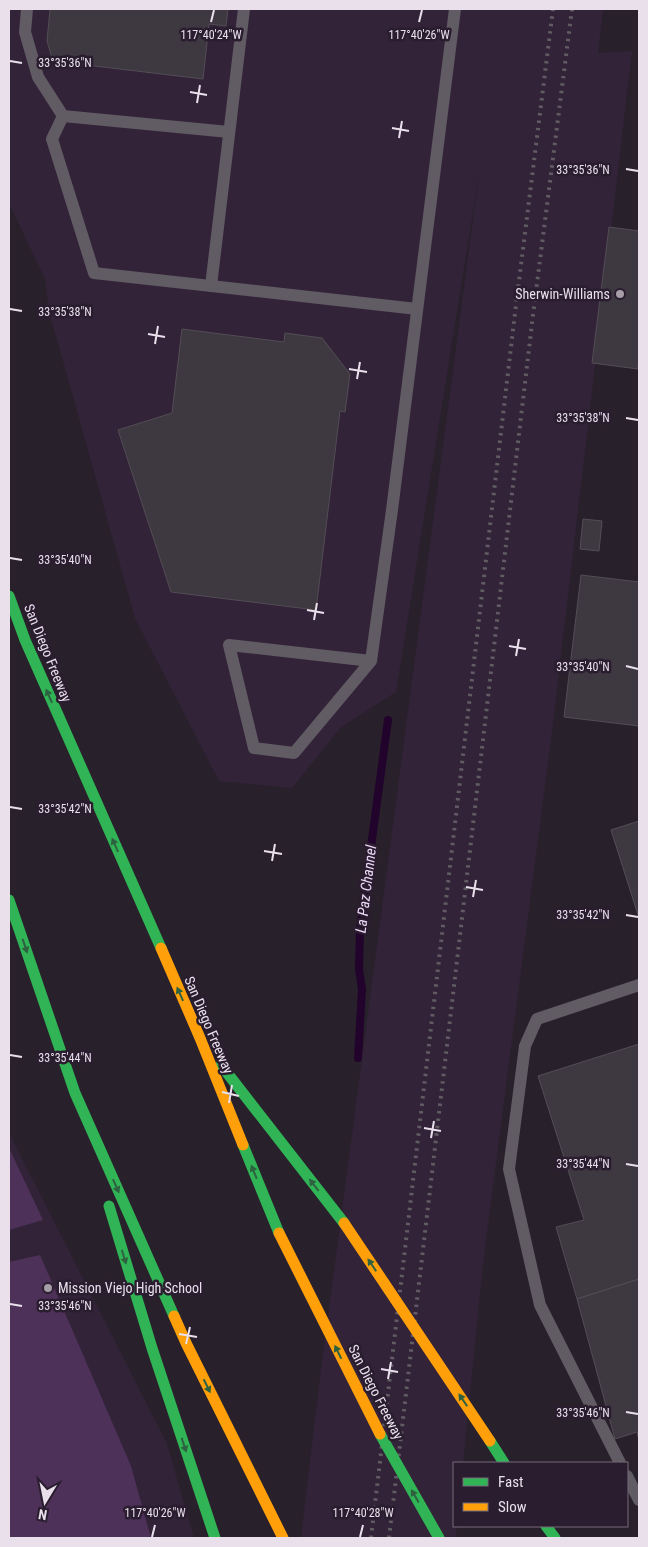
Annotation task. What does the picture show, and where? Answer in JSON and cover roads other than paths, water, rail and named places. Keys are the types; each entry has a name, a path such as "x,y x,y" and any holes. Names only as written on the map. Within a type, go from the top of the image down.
{"highway":[{"name":"San Diego Freeway","path":"9,596 24,640 200,1038 280,1233 372,1421 439,1538"},
{"path":"9,900 75,1093 101,1178"},
{"path":"200,1038 344,1224 503,1462"},
{"path":"75,1093 186,1343 283,1538"},
{"path":"106,1197 152,1348 215,1538"},
{"path":"547,1527 556,1538"}],"lane":[{"path":"27,9 25,32 38,77 63,116"},
{"path":"211,286 244,9"},
{"path":"371,661 229,645 254,748 294,753 371,661 455,9"},
{"path":"63,116 229,132"},
{"path":"63,116 52,138 94,273 417,309"},
{"path":"619,1462 540,1305 509,1169 526,1046 537,1019 639,985"},
{"path":"628,1478 639,1500"}],"waterway":[{"name":"La Paz Channel","path":"358,1058 362,989 359,969 360,929 388,720"}],"railway":[{"path":"371,1538 515,313 553,9"},
{"path":"389,1538 533,315 572,9"}],"place":[{"name":"Sherwin-Williams","path":"620,294"},
{"name":"Mission Viejo High School","path":"48,1288"}]}
